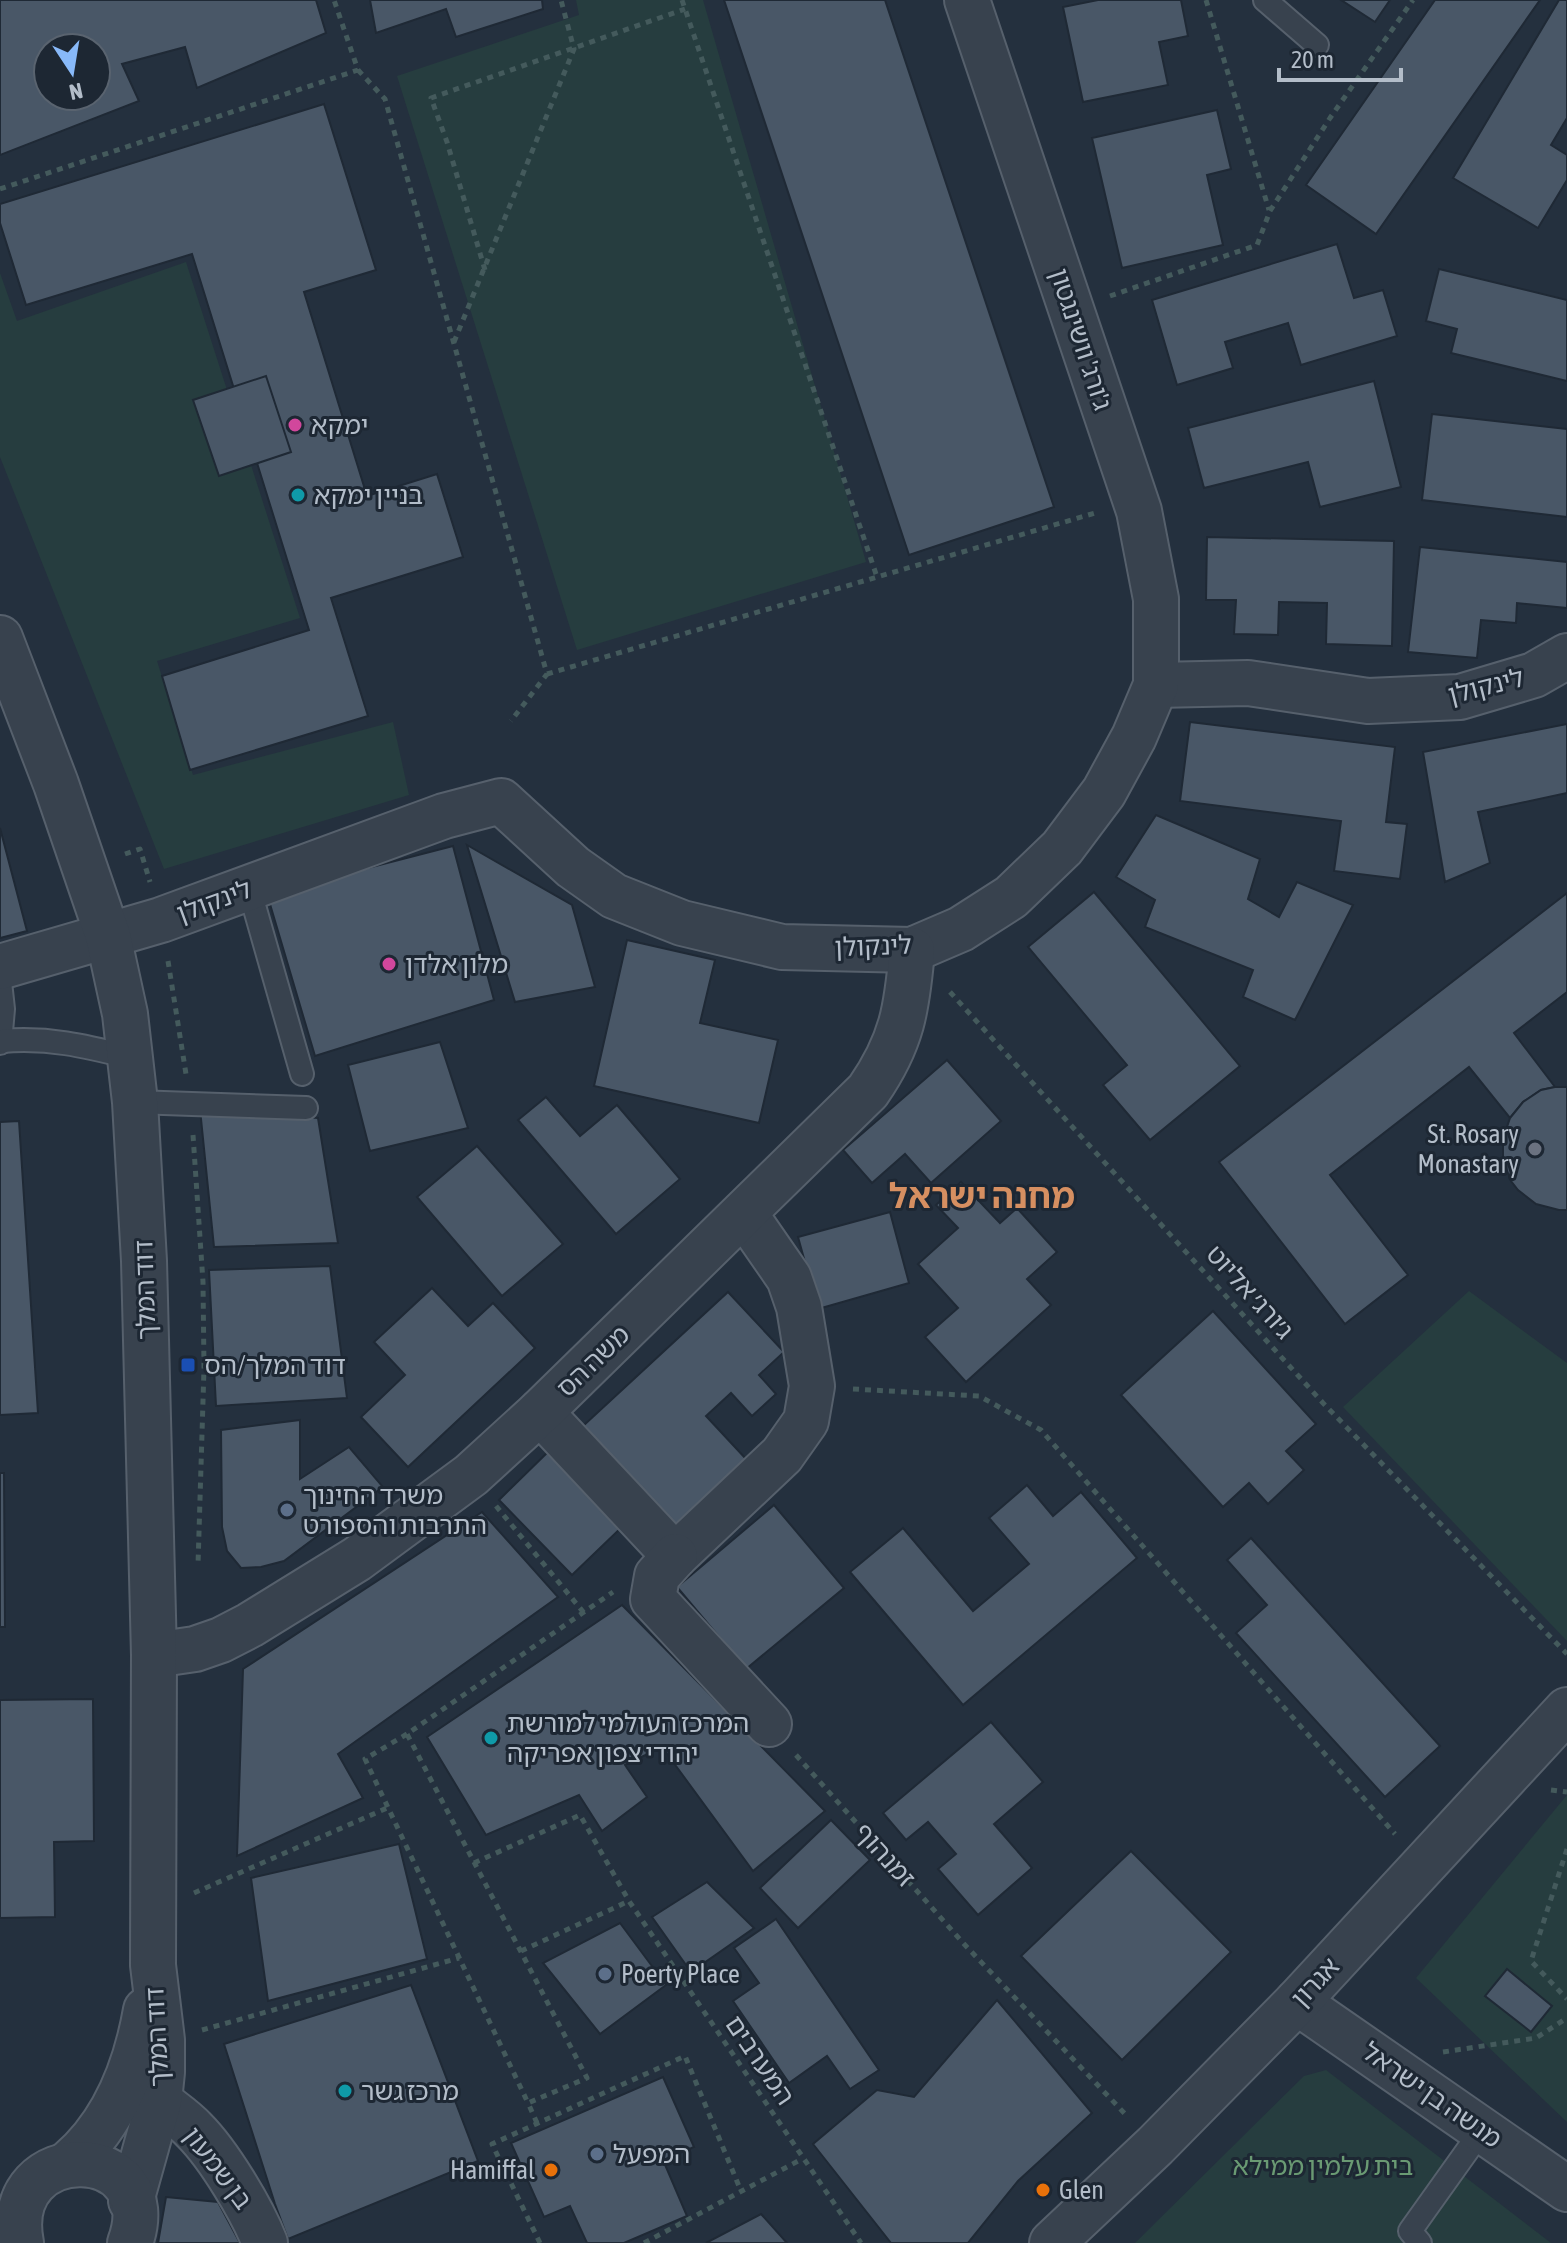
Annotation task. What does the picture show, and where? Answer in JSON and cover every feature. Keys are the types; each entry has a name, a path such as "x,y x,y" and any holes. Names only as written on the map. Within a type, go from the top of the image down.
{"street":[{"name":"ג'ורג' וושינגטון","path":"967,0 1139,511 1156,599 1156,685"},
{"name":"דוד המלך","path":"3,654 56,784 108,936 118,978 135,1102 144,1261 154,1655 153,1965 162,2040 159,2101 130,2222"},
{"name":"לינקולן","path":"0,967 108,936 444,816 501,801 573,867 614,896 682,923 782,947 912,950 961,929 1011,897 1062,848 1104,792 1134,737 1156,685 1248,683 1368,701 1460,697 1534,675 1567,656"},
{"name":"משה הס","path":"154,1655 195,1649 221,1640 357,1559 471,1475 540,1412 868,1091 887,1065 901,1032 912,950"},
{"path":"744,1213 789,1278 799,1307 812,1386 806,1421 782,1455 666,1566 653,1599 769,1724"},
{"path":"540,1412 666,1566"},
{"name":"אגרון","path":"1052,2243 1155,2146 1297,2002 1567,1710"},
{"name":"דוד המלך","path":"70,2162 99,2132 125,2084 144,2021 153,1965"},
{"name":"מנשה בן ישראל","path":"1297,2002 1567,2189"},
{"name":"בן שמעון","path":"159,2101 204,2142 255,2216 265,2243"},
{"path":"13,2225 24,2193 35,2178 51,2167 70,2162 106,2170 121,2184 130,2222"}],"lane":[{"path":"1265,0 1317,45"},
{"path":"249,888 302,1074"},
{"path":"0,982 3,1009 1,1042 32,1038 63,1041 130,1057"},
{"path":"135,1102 306,1108"},
{"path":"1420,2243 1410,2231 1482,2130"}],"path":[{"path":"334,0 358,70 385,99 547,674"},
{"path":"454,343 574,49 561,0"},
{"path":"682,0 877,577"},
{"path":"1206,0 1270,211"},
{"path":"1071,310 1257,245 1270,211 1330,118 1413,0"},
{"path":"485,270 431,98 685,9"},
{"path":"0,189 358,70"},
{"path":"511,721 547,674 1134,502"},
{"name":"ג׳ורג׳ אליוט","path":"912,950 1323,1403 1567,1654"},
{"path":"812,1386 979,1396 1041,1430 1423,1866"},
{"path":"471,1475 584,1613"},
{"path":"537,2123 365,1759 407,1734 621,1585 666,1566"},
{"name":"זמנהוף","path":"769,1724 965,1945 1155,2146"},
{"path":"407,1734 587,2078 528,2103"},
{"path":"192,1894 387,1808"},
{"name":"המערבים","path":"474,1863 580,1815 629,1901 861,2243"},
{"path":"1567,1849 1531,1961 1567,1999"},
{"path":"521,1951 629,1901"},
{"path":"194,2033 459,1958"},
{"path":"1382,2061 1536,2038 1567,2018"},
{"path":"540,2243 492,2144 685,2056 741,2191"},
{"path":"644,2243 802,2159"}],"green space":[{"path":"576,0 703,0 866,562 577,650 397,76 579,15"},
{"path":"186,262 300,618 157,661 193,775 393,722 409,795 164,869 0,457 0,273 17,321"},
{"path":"1469,1291 1567,1363 1567,1641 1343,1407"},
{"path":"1567,1795 1567,2122 1416,1978"},
{"name":"בית עלמין ממילא","path":"1326,2070 1551,2243 1135,2243 1304,2076"}],"building":[{"path":"0,0 316,0 326,33 197,88 185,47 122,64 139,101 112,111 112,32 32,32 32,112 111,112 0,155"},
{"path":"370,0 542,0 543,9 456,37 446,9 376,33"},
{"path":"724,0 885,0 1054,507 909,555"},
{"path":"1098,0 1181,0 1188,36 1159,42 1168,85 1083,102 1063,7"},
{"path":"1341,0 1390,0 1375,22"},
{"path":"1435,0 1540,0 1376,234 1306,185"},
{"path":"1559,0 1567,0 1567,118 1551,145 1567,155 1567,180 1538,228 1453,178"},
{"name":"ימקא","path":"324,104 376,270 304,292 367,496 437,474 463,557 331,598 368,716 190,770 162,676 309,630 192,254 26,305 0,223 0,204"},
{"path":"1217,110 1231,169 1207,175 1223,245 1122,268 1092,138"},
{"path":"1337,244 1354,298 1383,290 1397,336 1301,365 1288,323 1225,342 1233,368 1177,385 1152,300"},
{"path":"1439,269 1567,300 1567,381 1451,353 1457,329 1426,321"},
{"path":"266,376 291,452 219,476 193,400"},
{"path":"1374,381 1401,487 1320,507 1308,462 1204,488 1188,428"},
{"path":"1432,414 1567,429 1567,517 1422,500"},
{"path":"1207,537 1394,541 1392,646 1326,644 1327,603 1279,602 1278,635 1234,634 1236,600 1206,600"},
{"path":"1420,547 1567,562 1567,608 1517,603 1516,623 1481,620 1477,658 1408,652"},
{"path":"1190,722 1395,747 1386,822 1407,824 1400,879 1334,871 1341,821 1180,801"},
{"path":"1567,724 1567,793 1478,812 1490,863 1445,882 1423,752"},
{"path":"1156,815 1260,859 1248,899 1279,917 1297,882 1353,905 1295,1020 1243,997 1253,970 1145,927 1155,900 1116,877"},
{"path":"0,828 27,931 0,938"},
{"path":"467,845 572,905 595,987 515,1002"},
{"path":"453,846 494,1000 315,1056 267,894"},
{"path":"1094,892 1240,1066 1150,1140 1103,1085 1127,1065 1028,947"},
{"path":"1567,893 1567,992 1514,1033 1555,1087 1541,1090 1523,1102 1510,1118 1469,1067 1330,1175 1408,1275 1345,1324 1219,1162"},
{"path":"627,940 715,960 700,1023 778,1040 759,1123 594,1086"},
{"path":"440,1042 468,1128 370,1151 348,1065"},
{"path":"947,1060 1001,1121 931,1183 905,1154 872,1183 843,1150"},
{"name":"St. Rosary Monastary","path":"1567,1087 1567,1210 1536,1204 1518,1190 1503,1160 1503,1139 1510,1118 1523,1102 1541,1090"},
{"path":"546,1097 580,1136 617,1105 680,1179 616,1234 518,1120"},
{"path":"200,1109 318,1118 338,1243 214,1247"},
{"path":"19,1121 38,1413 0,1415 0,1122"},
{"path":"477,1146 563,1244 502,1296 417,1197"},
{"path":"961,1182 1000,1223 1017,1208 1057,1252 1027,1279 1051,1305 966,1382 925,1337 958,1308 918,1264 958,1228 936,1205"},
{"path":"890,1212 909,1283 818,1309 798,1237"},
{"path":"330,1266 347,1398 216,1406 209,1270"},
{"path":"432,1288 468,1326 493,1303 535,1348 408,1467 361,1417 405,1375 374,1342"},
{"path":"728,1292 784,1352 759,1375 776,1394 752,1416 731,1393 706,1416 747,1460 675,1525 583,1426"},
{"path":"1213,1311 1316,1424 1286,1451 1304,1470 1268,1504 1249,1483 1223,1507 1121,1395"},
{"name":"משרד החינוך התרבות והספורט","path":"300,1420 300,1479 349,1447 383,1487 284,1561 241,1568 227,1551 222,1527 221,1430"},
{"path":"552,1448 625,1524 572,1575 499,1500"},
{"path":"0,1473 4,1473 5,1627 0,1627"},
{"path":"1027,1485 1053,1516 1081,1492 1137,1558 963,1705 850,1572 903,1528 973,1611 1029,1564 989,1518"},
{"path":"774,1505 844,1588 746,1669 677,1587"},
{"path":"482,1512 558,1597 338,1754 363,1798 237,1856 243,1669"},
{"path":"1251,1538 1440,1746 1385,1797 1236,1633 1267,1605 1227,1560"},
{"path":"622,1605 825,1811 753,1871 662,1747 625,1765 647,1797 602,1831 579,1795 486,1835 427,1737"},
{"path":"93,1699 94,1841 54,1842 55,1917 0,1918 0,1700"},
{"path":"991,1722 1043,1782 994,1824 1032,1868 978,1915 938,1869 956,1854 928,1822 906,1840 883,1813"},
{"path":"831,1820 870,1860 798,1928 760,1888"},
{"path":"399,1844 427,1959 268,2001 251,1878"},
{"path":"1131,1851 1231,1952 1122,2060 1021,1956"},
{"path":"707,1882 754,1928 691,1972 652,1917"},
{"path":"776,1919 879,2070 850,2089 827,2056 789,2083 733,2001 759,1983 734,1948"},
{"name":"Poerty Place","path":"620,1923 666,1985 600,2034 543,1963"},
{"path":"1507,1969 1552,2006 1531,2032 1485,1996"},
{"name":"מרכז גשר","path":"411,1985 478,2161 288,2239 224,2044"},
{"path":"997,2000 1092,2113 1018,2181 968,2243 891,2243 813,2144 877,2090 914,2097"},
{"name":"המפעל","path":"663,2077 694,2147 663,2160 687,2216 624,2243 587,2243 570,2206 544,2217 511,2143"},
{"path":"166,2197 218,2202 240,2243 158,2243"},
{"path":"761,2214 787,2243 706,2243"}],"place":[{"name":"ימקא","path":"295,425"},
{"name":"בניין ימקא","path":"298,495"},
{"name":"מלון אלדן","path":"389,964"},
{"name":"St. Rosary Monastary","path":"1535,1149"},
{"name":"דוד המלך/הס","path":"188,1365"},
{"name":"משרד החינוך התרבות והספורט","path":"287,1510"},
{"name":"המרכז העולמי למורשת יהודי צפון אפריקה","path":"491,1738"},
{"name":"Poerty Place","path":"605,1974"},
{"name":"מרכז גשר","path":"345,2091"},
{"name":"המפעל","path":"597,2154"},
{"name":"Hamiffal","path":"551,2170"},
{"name":"Glen","path":"1043,2190"}],"district":[{"name":"מחנה ישראל","path":"982,1196"}]}
